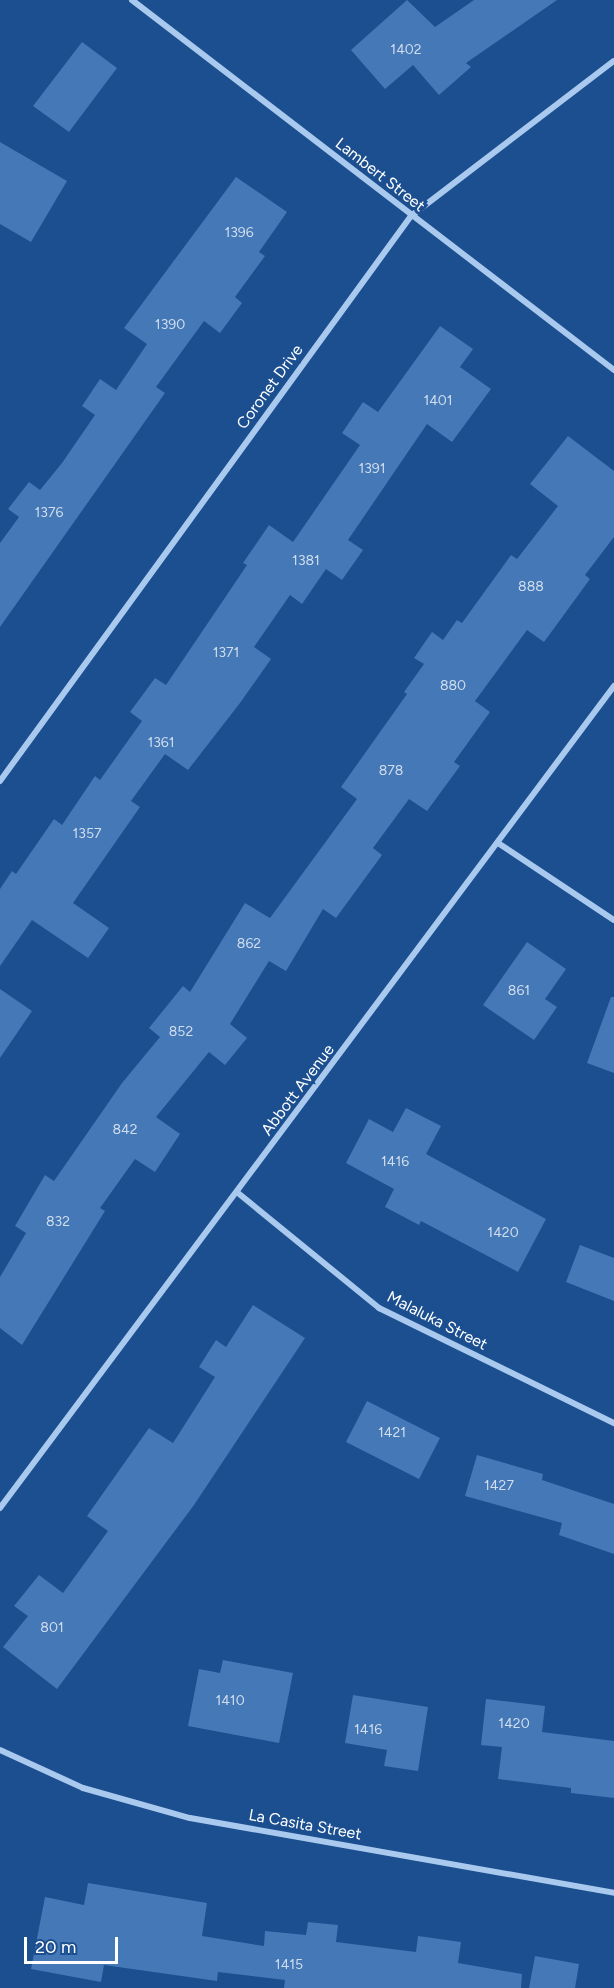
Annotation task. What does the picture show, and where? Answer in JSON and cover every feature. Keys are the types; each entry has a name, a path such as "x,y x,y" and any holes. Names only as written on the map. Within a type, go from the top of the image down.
{"street":[{"name":"Lambert Street","path":"132,0 614,370"},
{"name":"Coronet Drive","path":"0,781 411,216 614,61"},
{"name":"Abbott Avenue","path":"0,1508 238,1193 614,686"},
{"path":"498,843 614,920"},
{"name":"Malaluka Street","path":"238,1193 379,1308 614,1423"},
{"name":"La Casita Street","path":"0,1750 83,1788 190,1818 614,1893"}],"building":[{"path":"407,0 435,27 474,0 557,0 466,63 471,67 439,95 413,65 385,89 351,50"},
{"path":"82,42 117,68 69,132 33,106"},
{"path":"0,142 67,181 31,242 0,224"},
{"path":"236,177 287,212 259,252 265,256 235,297 242,303 220,333 204,321 156,387 165,393 0,627 0,543 19,517 8,509 29,482 40,490 62,463 95,415 82,406 100,379 116,390 147,344 124,328"},
{"path":"440,326 473,349 460,367 491,389 452,442 427,424 348,540 363,550 342,580 326,569 302,604 290,595 254,647 271,659 240,703 188,770 165,754 131,801 140,807 73,903 109,928 88,958 32,920 0,966 0,889 12,871 16,874 54,819 62,825 95,776 100,780 142,721 130,712 155,678 166,685 247,565 243,563 269,525 293,542 360,445 342,433 363,402 378,412"},
{"path":"568,436 614,471 614,537 585,575 590,579 544,642 527,630 475,701 490,712 454,762 460,766 427,811 409,799 373,848 382,855 336,918 323,909 286,971 269,961 230,1024 247,1038 225,1065 209,1052 156,1117 180,1134 155,1172 135,1159 100,1208 105,1211 22,1345 0,1328 0,1277 26,1233 15,1226 45,1175 54,1181 122,1083 160,1037 149,1028 183,986 190,992 245,903 270,918 357,799 341,787 407,694 404,692 424,664 414,658 432,632 443,640 457,620 462,623 511,555 517,559 558,506 530,484"},
{"path":"527,942 566,969 545,999 557,1007 534,1040 483,1005"},
{"path":"0,989 32,1011 0,1058"},
{"path":"611,997 614,997 614,1073 587,1063"},
{"path":"406,1108 441,1126 426,1154 546,1219 518,1272 421,1221 419,1225 385,1207 394,1189 346,1163 369,1119 393,1132"},
{"path":"580,1245 614,1258 614,1301 566,1282"},
{"path":"253,1305 305,1338 194,1505 57,1689 3,1647 28,1616 14,1606 39,1575 63,1593 108,1531 87,1516 149,1428 173,1443 215,1377 199,1367 216,1340 226,1347"},
{"path":"367,1401 440,1438 419,1479 346,1442"},
{"path":"477,1455 543,1474 542,1480 614,1504 614,1554 559,1535 562,1523 465,1496"},
{"path":"223,1660 293,1673 279,1743 188,1726 199,1669 220,1673"},
{"path":"353,1695 428,1707 418,1771 384,1766 387,1750 345,1743"},
{"path":"486,1699 545,1706 542,1732 614,1741 614,1798 571,1793 571,1788 498,1779 502,1747 481,1745"},
{"path":"88,1883 207,1903 202,1936 264,1946 265,1931 306,1935 308,1922 338,1925 336,1942 416,1952 418,1936 461,1942 458,1963 522,1974 521,1988 284,1988 285,1980 218,1972 217,1981 104,1965 101,1982 31,1969 45,1897 84,1905"},
{"path":"535,1956 579,1964 575,1988 529,1988"}]}
